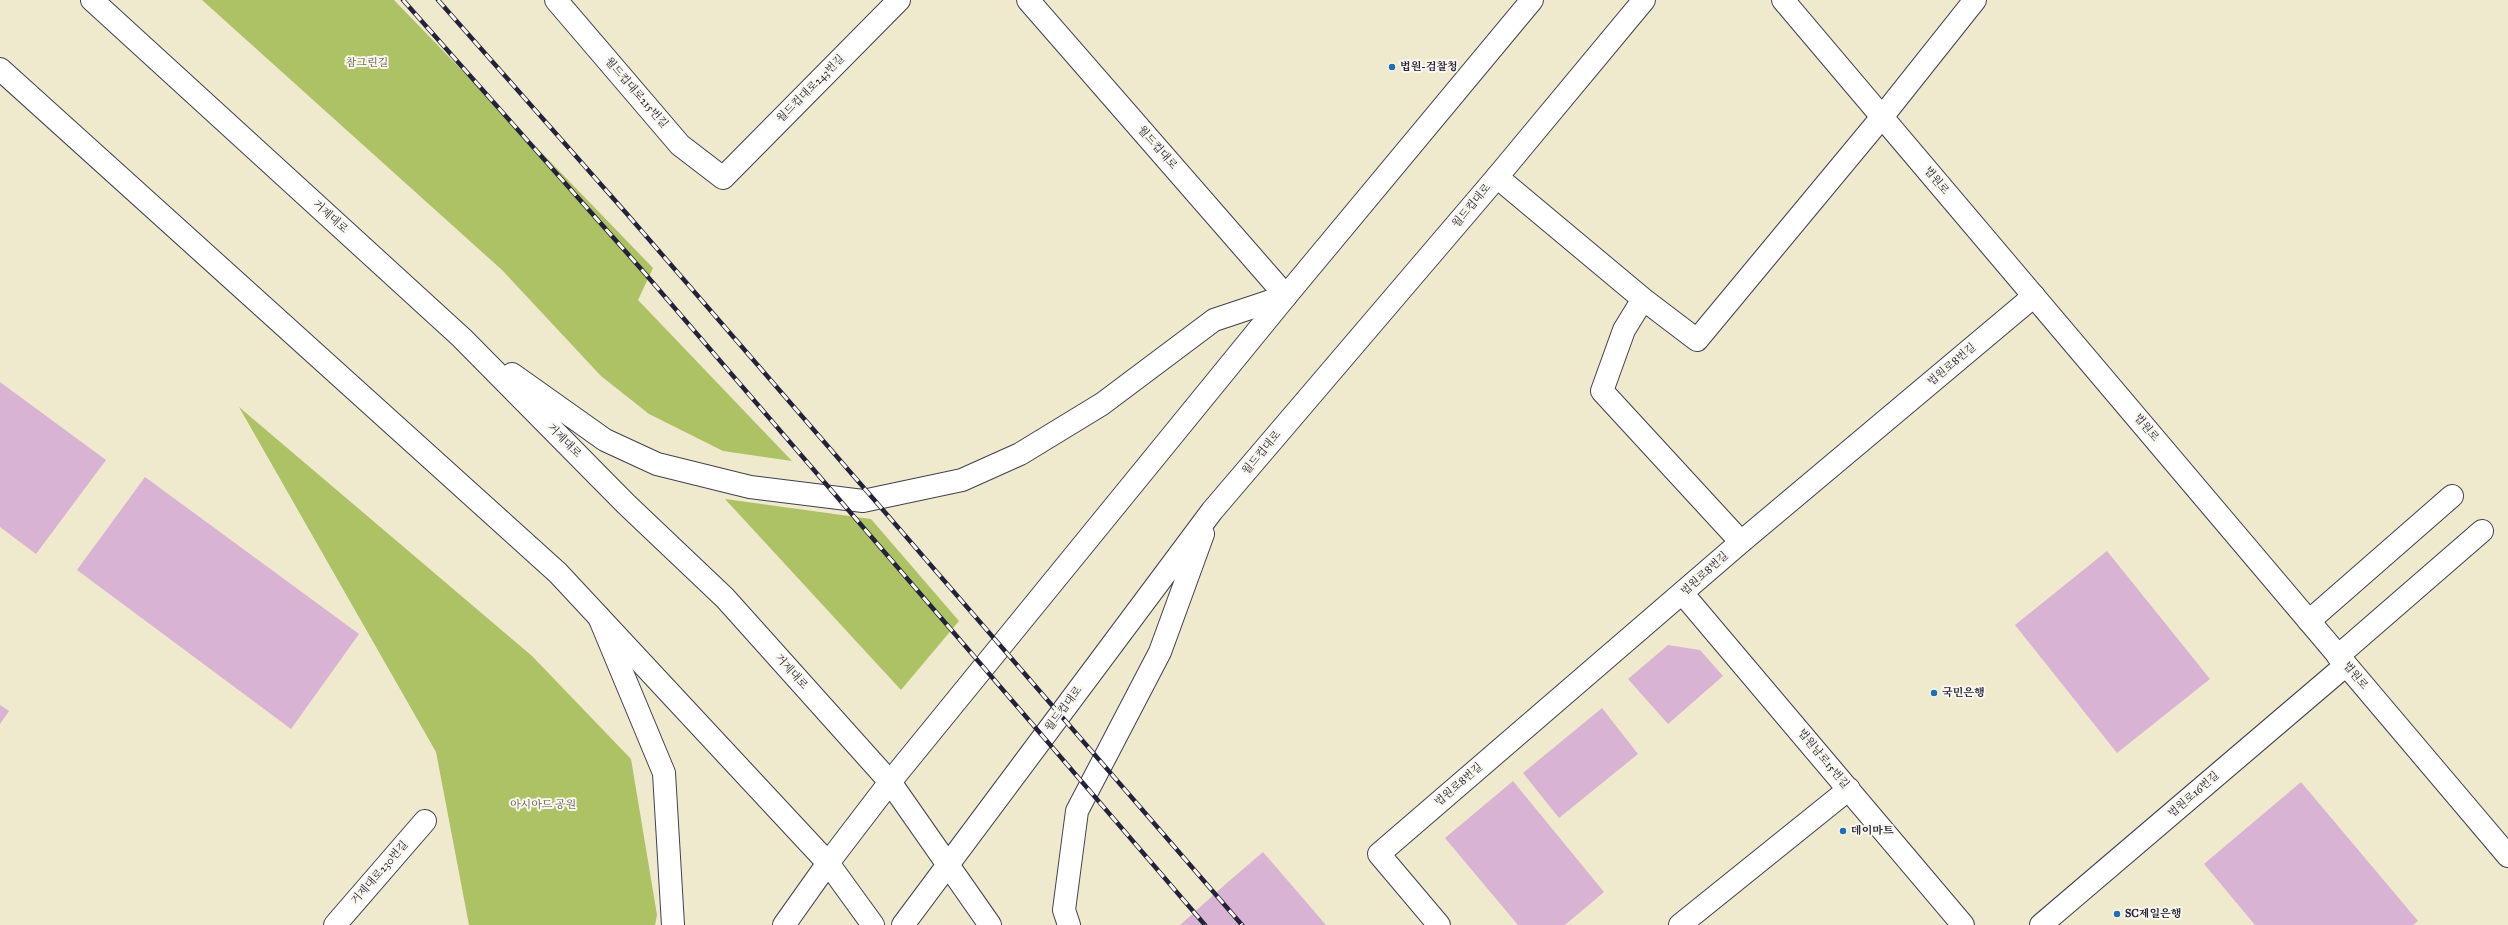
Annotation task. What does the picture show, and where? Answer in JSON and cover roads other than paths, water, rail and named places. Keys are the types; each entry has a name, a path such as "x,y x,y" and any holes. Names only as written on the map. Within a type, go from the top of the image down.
{"main road":[{"name":"거제대로","path":"92,0 462,338 626,504 725,598 890,782 990,925"},
{"name":"월드컵대로215번길","path":"556,0 680,145 723,178"},
{"name":"월드컵대로243번길","path":"723,178 899,0"},
{"name":"월드컵대로","path":"1028,0 1286,296"},
{"path":"784,925 828,862 890,782 1286,296 1532,0"},
{"name":"월드컵대로","path":"903,925 1212,511 1497,177 1644,0"},
{"name":"법원로","path":"1783,0 2508,856"},
{"path":"1497,177 1643,299 1696,340 1882,117 1974,0"},
{"path":"0,69 558,573 828,862 873,925"},
{"path":"462,338 605,440 657,464 750,487 863,501 962,480 1020,454 1102,404 1214,320 1286,296"},
{"name":"법원로8번길","path":"1439,925 1378,854 1683,594 1740,542 2034,296"},
{"path":"1643,299 1624,330 1602,390 1740,542"},
{"path":"2309,621 2452,496"},
{"path":"1069,925 1064,910 1077,811 1160,652 1212,511"},
{"name":"법원로16번길","path":"2042,925 2342,660 2482,531"},
{"name":"법원남로15번길","path":"1683,594 1963,925"},
{"path":"598,616 664,772 673,925"},
{"path":"1680,925 1849,789"},
{"name":"거제대로230번길","path":"335,925 425,821"}],"railway":[{"path":"403,0 642,270 1205,925"},
{"path":"438,0 627,214 1242,925"}],"place":[{"name":"법원-검찰청","path":"1392,67"},
{"name":"국민은행","path":"1934,693"},
{"name":"데이마트","path":"1843,831"},
{"name":"SC제일은행","path":"2117,914"}],"park label":[{"name":"참그린길","path":"367,63"},
{"name":"아시아드 공원","path":"543,805"}]}
